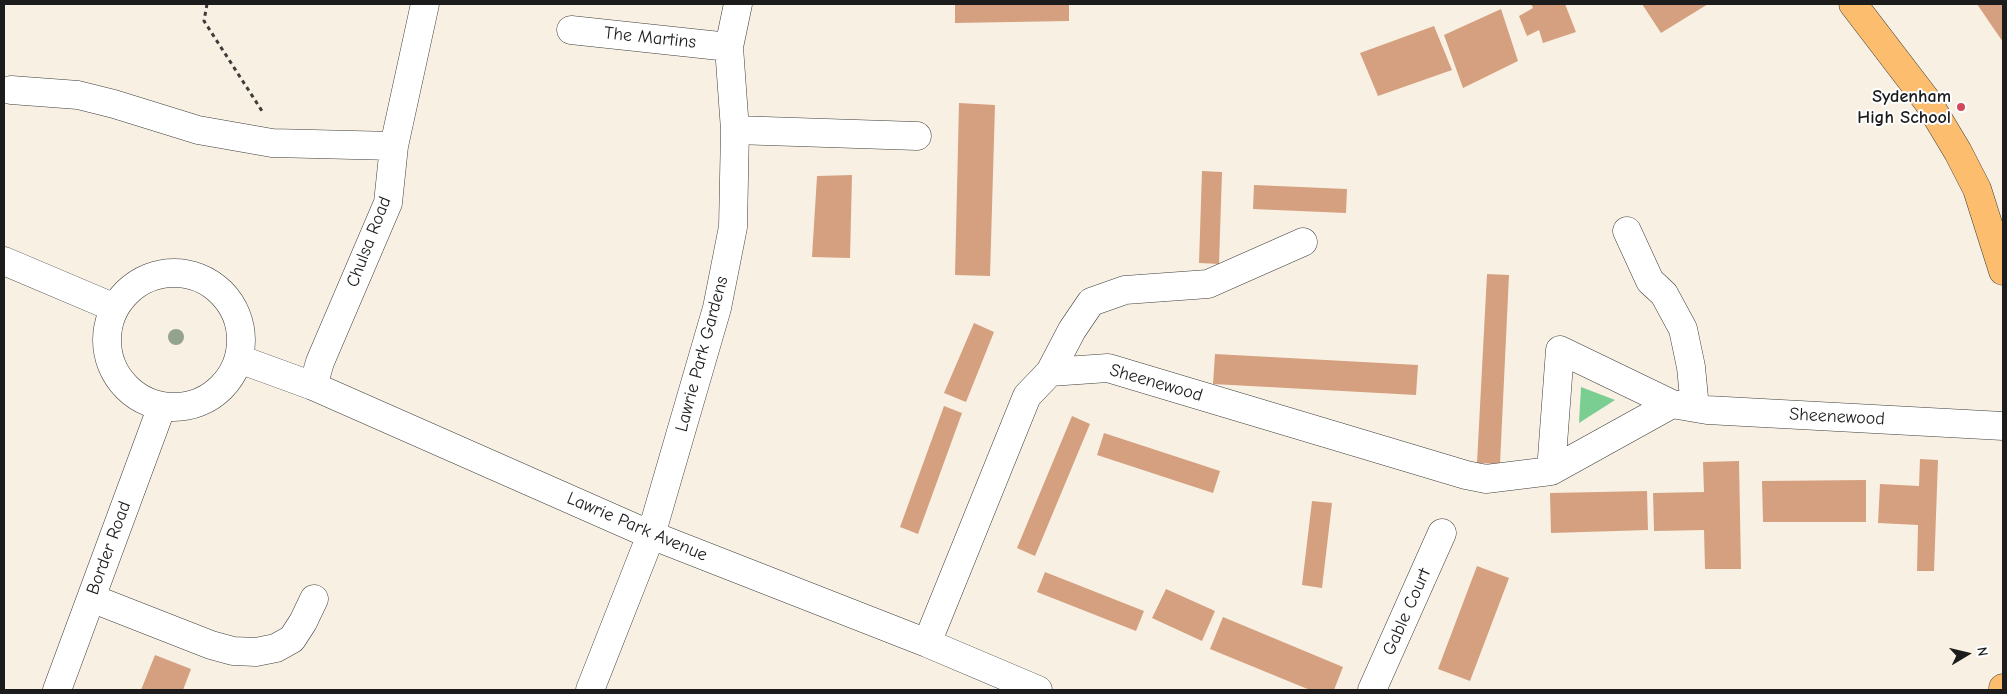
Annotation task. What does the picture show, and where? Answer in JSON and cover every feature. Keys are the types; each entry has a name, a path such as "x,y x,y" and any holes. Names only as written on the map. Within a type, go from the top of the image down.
{"main road":[{"path":"1853,4 1928,102 1958,152 1977,189 2003,271"}],"street":[{"name":"Chulsa Road","path":"313,386 320,362 386,206 394,146 425,4"},
{"name":"Lawrie Park Gardens","path":"590,690 651,535 717,308 733,227 735,130 729,47 738,4"},
{"name":"The Martins","path":"571,30 729,47"},
{"path":"11,90 78,95 198,130 272,144 394,146"},
{"path":"735,130 917,136"},
{"path":"1626,231 1650,280 1664,294 1683,329 1691,367 1683,406"},
{"path":"927,643 1027,396 1050,372 1072,330 1091,302 1125,290 1208,284 1303,242"},
{"path":"4,261 116,308"},
{"path":"174,273 192,275 208,282 222,293 233,307 240,324 242,342 239,359 232,376 220,390 204,400 187,406 162,406 144,400 130,390 118,376 110,360 107,342 109,324 116,308 126,293 133,287 156,275 174,273"},
{"name":"Sheenewood","path":"1551,471 1560,350 1683,406 2003,426"},
{"name":"Lawrie Park Avenue","path":"239,359 313,386 651,535 927,643 1038,690"},
{"name":"Sheenewood","path":"1050,372 1108,368 1466,475 1486,479 1551,471 1683,406"},
{"name":"Border Road","path":"57,690 162,406"},
{"name":"Gable Court","path":"1372,690 1442,533"},
{"path":"91,598 177,634 233,651 256,652 276,648 292,639 304,622 314,598"}],"path":[{"path":"207,4 204,21 274,129 272,144"}],"green space":[{"path":"1581,387 1615,400 1579,423"}],"building":[{"path":"955,4 1069,4 1069,21 955,23"},
{"path":"1531,4 1565,4 1576,32 1543,43 1539,30 1527,36 1519,16 1533,8"},
{"path":"1642,4 1708,4 1661,33"},
{"path":"1977,4 2003,4 2003,42 1994,29"},
{"path":"1501,9 1518,61 1463,88 1444,35"},
{"path":"1434,26 1452,70 1378,96 1360,53"},
{"path":"959,103 995,105 990,276 955,275"},
{"path":"1202,171 1222,172 1219,264 1199,263"},
{"path":"852,175 850,258 812,257 817,176"},
{"path":"1254,185 1347,189 1346,213 1253,209"},
{"path":"1487,274 1509,275 1500,464 1477,463"},
{"path":"974,323 994,332 966,402 944,393"},
{"path":"1215,354 1418,365 1416,395 1213,384"},
{"path":"944,406 962,413 918,534 900,527"},
{"path":"1072,416 1090,424 1035,556 1017,548"},
{"path":"1104,433 1220,471 1213,493 1097,455"},
{"path":"1920,459 1938,460 1934,571 1917,571 1918,525 1878,523 1880,484 1919,486"},
{"path":"1739,461 1741,569 1705,569 1704,530 1654,531 1653,493 1704,492 1703,462"},
{"path":"1866,480 1866,522 1763,522 1762,481"},
{"path":"1647,491 1648,530 1551,533 1550,493"},
{"path":"1312,501 1332,503 1322,588 1302,585"},
{"path":"1477,566 1509,578 1470,681 1438,669"},
{"path":"1045,572 1144,611 1136,631 1037,592"},
{"path":"1166,589 1215,611 1202,641 1152,618"},
{"path":"1223,617 1343,667 1334,690 1310,690 1210,649"},
{"path":"155,655 191,669 183,690 141,690"}],"place":[{"name":"Sydenham High School","path":"1961,107"}]}
